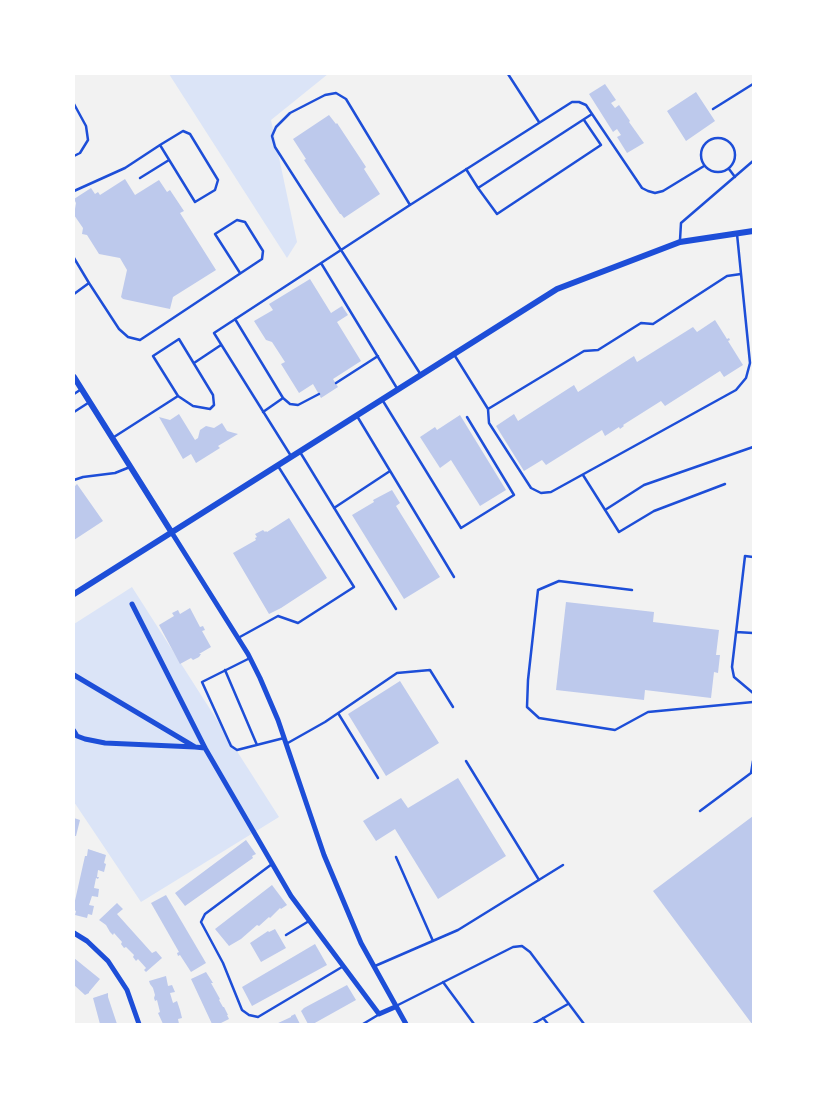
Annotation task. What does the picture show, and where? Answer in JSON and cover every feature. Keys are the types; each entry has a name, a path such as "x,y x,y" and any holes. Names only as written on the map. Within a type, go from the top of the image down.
{"street":[{"path":"74,592 292,458 557,290 680,242 753,231"},
{"path":"74,377 250,658 284,738 324,855 361,943 406,1024"},
{"path":"132,604 205,748 291,896 379,1014 395,1007"},
{"path":"74,675 195,747"},
{"path":"75,734 105,743 205,748"},
{"path":"74,933 87,941 108,962 127,990 139,1024"}],"lane":[{"path":"508,74 540,122"},
{"path":"713,110 753,84"},
{"path":"410,205 346,99 336,94 325,95 290,113 276,126 272,136 275,147 422,375"},
{"path":"292,458 214,333 321,262 572,102 580,102 586,105 642,188 648,191 655,193 663,191 704,166"},
{"path":"74,104 86,126 88,140 80,152 74,156"},
{"path":"478,188 592,114"},
{"path":"466,169 497,214 601,145 584,120"},
{"path":"74,191 125,168 160,145 182,131 190,134 218,180 214,190 195,202 160,145"},
{"path":"716,138 731,144 735,153 734,161 729,170 711,171 704,166 701,159 704,144 716,138"},
{"path":"140,178 169,160"},
{"path":"680,242 681,223 753,161"},
{"path":"729,170 735,176"},
{"path":"74,258 119,329 128,337 140,340 262,260 263,252 245,222 237,220 215,234 240,273"},
{"path":"454,355 488,409 489,423 531,488 540,492 551,492 736,390 746,378 750,363 737,234"},
{"path":"321,262 398,390"},
{"path":"488,409 584,352 598,350 641,323 653,324 727,276 741,274"},
{"path":"74,294 90,284"},
{"path":"235,319 283,398 290,404 298,405 319,394"},
{"path":"179,339 213,395 214,406 210,409 192,406 178,396 153,356 179,339"},
{"path":"194,363 221,345"},
{"path":"336,383 378,356"},
{"path":"74,394 81,389"},
{"path":"112,438 178,396"},
{"path":"263,412 283,398"},
{"path":"382,400 461,528 514,495 467,417"},
{"path":"74,412 90,402"},
{"path":"357,416 454,577"},
{"path":"605,510 644,486 753,447"},
{"path":"300,452 396,609"},
{"path":"238,638 278,616 298,623 354,587 278,466"},
{"path":"74,480 115,473 131,467"},
{"path":"334,508 390,471"},
{"path":"583,475 619,532 654,511 725,484"},
{"path":"753,557 745,556 732,667 734,677 753,693"},
{"path":"632,590 559,581 538,590 528,680 527,707 539,718 615,730 648,712 753,702"},
{"path":"736,632 753,633"},
{"path":"250,658 202,682 231,746 237,750 284,738"},
{"path":"226,670 257,745"},
{"path":"286,744 338,713 397,673 430,670 452,707"},
{"path":"338,713 378,778"},
{"path":"466,761 539,880"},
{"path":"700,811 751,773 753,761"},
{"path":"396,857 433,941"},
{"path":"272,864 205,914 201,922 223,963 242,1010 249,1016 258,1017 344,966"},
{"path":"374,967 458,930 563,865"},
{"path":"286,935 309,921"},
{"path":"395,1007 513,947 522,946 530,952 584,1024"},
{"path":"443,982 474,1024"},
{"path":"532,1024 569,1004"},
{"path":"362,1024 379,1014"},
{"path":"544,1018 548,1024"}],"shaded area":[{"path":"169,74 328,74 271,120 297,242 287,258"},
{"path":"132,587 279,817 141,902 74,802 74,624"}],"building":[{"path":"605,84 616,100 611,103 615,108 619,105 644,143 627,153 617,137 621,135 617,129 613,132 589,94"},
{"path":"696,92 715,121 686,141 667,111"},
{"path":"329,115 337,123 366,167 364,169 380,194 344,218 304,160 306,159 293,139"},
{"path":"125,179 135,195 159,180 167,192 170,190 184,211 180,213 216,270 173,297 170,309 123,299 121,297 127,270 120,258 99,254 87,235 82,234 83,228 74,215 76,203 74,199 91,188 95,194 98,192 100,195"},
{"path":"310,279 331,313 342,306 348,315 337,322 361,361 333,379 338,387 321,398 313,384 299,393 281,364 285,362 272,342 266,340 254,321 273,310 269,304"},
{"path":"715,320 727,339 729,338 730,340 728,341 743,365 724,377 720,371 665,406 661,401 623,425 620,429 619,427 605,436 602,430 546,465 542,460 524,471 496,426 514,414 518,421 574,385 578,392 634,356 637,362 693,327 697,332"},
{"path":"179,414 195,440 198,438 200,430 206,426 214,428 222,423 227,431 238,434 196,463 191,454 183,459 159,417 170,420"},
{"path":"460,415 506,490 480,506 451,460 440,468 420,437 435,427 437,430"},
{"path":"77,484 103,521 74,540 74,487"},
{"path":"392,490 400,503 396,506 440,577 404,599 352,515 374,502 373,500"},
{"path":"289,518 327,578 269,614 233,553 256,540 255,534 263,530 267,532"},
{"path":"566,602 654,612 653,622 719,630 716,655 720,655 718,673 714,672 711,698 645,690 644,700 556,690"},
{"path":"190,608 200,627 203,626 205,630 202,631 211,647 199,654 201,654 199,657 193,660 191,658 180,664 159,625 174,616 172,613 178,610 180,614"},
{"path":"400,681 439,743 386,776 348,714"},
{"path":"458,778 506,856 438,899 395,829 376,841 363,821 401,798 408,808"},
{"path":"753,816 753,1024 752,1024 653,891"},
{"path":"74,818 80,820 76,836 74,836"},
{"path":"246,840 256,854 252,856 253,858 185,906 175,893"},
{"path":"88,849 106,855 104,863 106,864 104,872 98,870 97,877 99,877 98,879 96,878 94,888 99,889 98,897 92,896 89,905 94,906 92,915 88,914 87,918 75,915 74,905"},
{"path":"272,885 287,905 280,908 270,918 259,926 257,925 241,939 229,946 215,929"},
{"path":"166,895 206,963 191,972 180,955 178,956 177,953 179,952 151,903"},
{"path":"117,903 123,909 117,914 152,953 156,951 162,958 146,972 144,970 146,968 138,959 136,961 133,957 134,955 126,947 124,948 121,944 122,942 114,933 113,935 106,925 99,920"},
{"path":"275,929 286,948 261,962 250,943 268,931"},
{"path":"315,944 327,965 252,1006 242,987"},
{"path":"74,958 100,979 89,993 85,995 74,985"},
{"path":"206,972 229,1019 219,1024 212,1024 191,979"},
{"path":"166,976 168,986 172,985 175,992 170,993 173,1003 177,1001 180,1010 182,1018 178,1019 179,1024 163,1024 158,1013 160,1012 157,1000 155,1001 153,988 149,981"},
{"path":"347,985 356,1000 313,1024 308,1024 301,1011 304,1008"},
{"path":"108,993 117,1024 100,1024 93,998"},
{"path":"295,1014 300,1024 276,1024 291,1017"}]}
